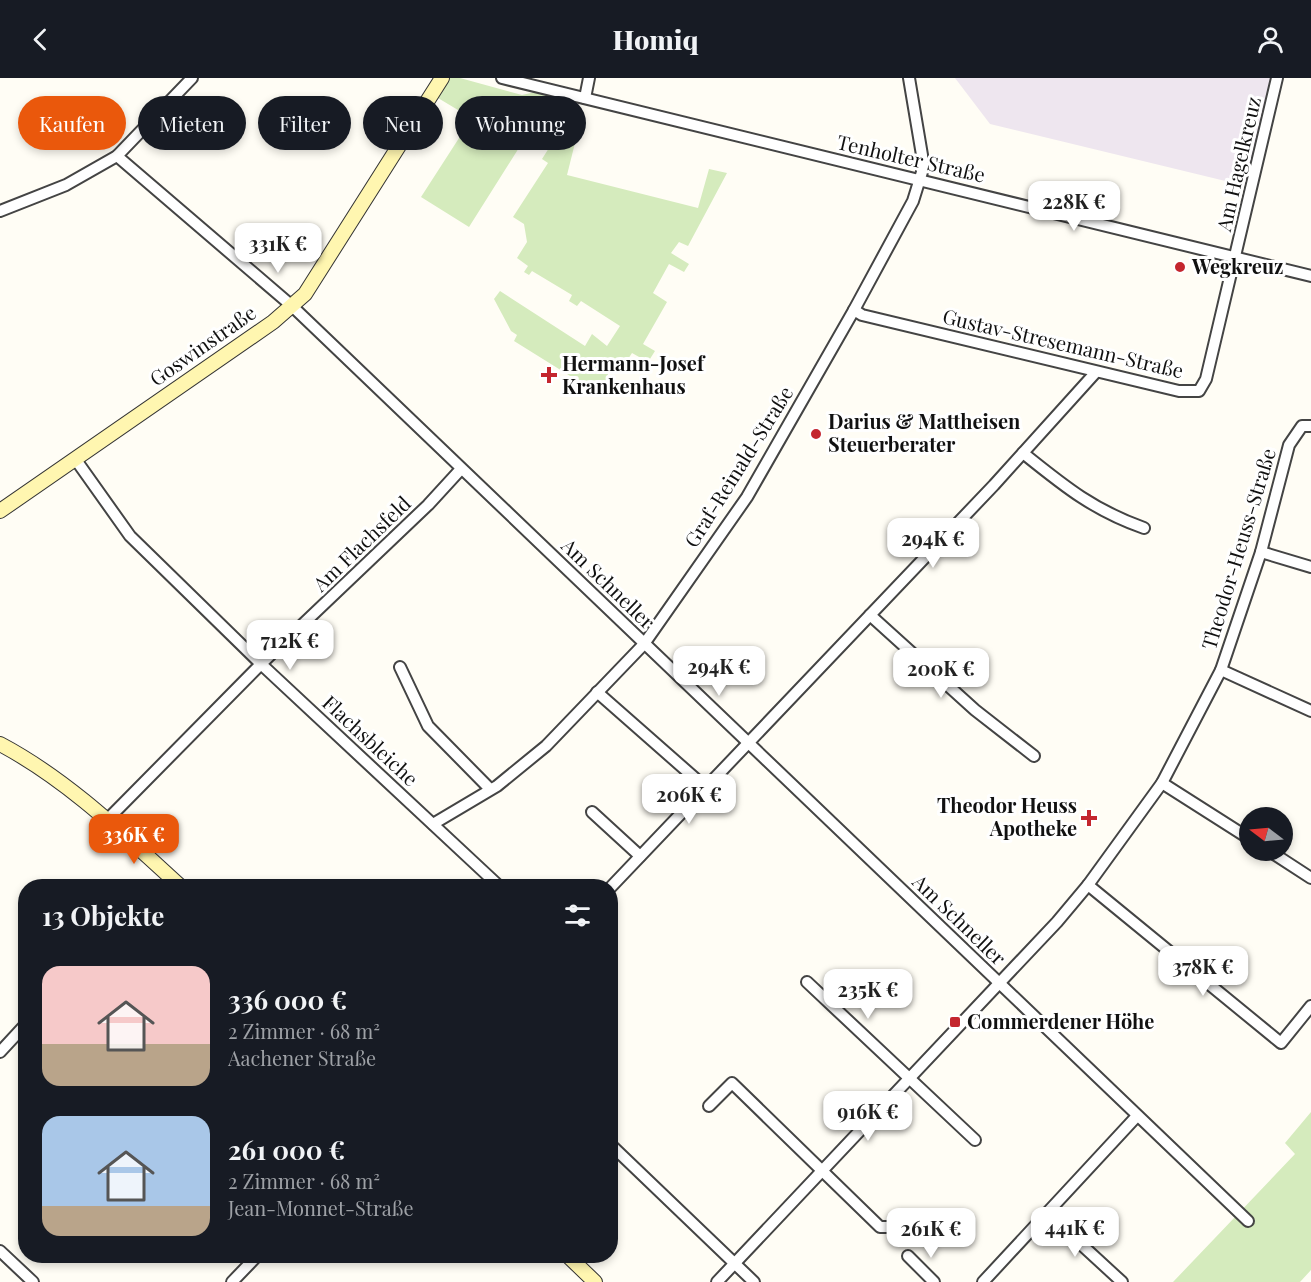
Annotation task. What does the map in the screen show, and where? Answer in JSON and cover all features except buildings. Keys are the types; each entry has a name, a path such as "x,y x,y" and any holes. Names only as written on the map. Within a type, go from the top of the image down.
{"main road":[{"name":"Goswinstraße","path":"0,512 292,306 305,294 442,78"},
{"path":"0,744 26,757 107,820 172,879"},
{"path":"575,1263 595,1282"}],"street":[{"path":"0,211 66,185 117,156 192,78"},
{"name":"Tenholter Straße","path":"502,78 577,96"},
{"path":"585,96 589,78"},
{"name":"Graf-Reinald-Straße","path":"433,824 490,789 546,747 644,644 747,497 854,310 913,201 920,179 922,155 909,78"},
{"name":"Am Hagelkreuz","path":"1235,257 1277,78"},
{"name":"Tenholter Straße","path":"586,98 1311,276"},
{"name":"Am Schneller","path":"117,156 292,306 1248,1221"},
{"name":"Gustav-Stresemann-Straße","path":"854,310 862,315 1096,372 1179,391 1199,391 1206,379 1235,257"},
{"path":"618,879 1023,453 1096,372"},
{"name":"Theodor-Heuss-Straße","path":"998,982 1088,885 1162,783 1221,670 1261,552 1289,445 1302,426 1311,426"},
{"path":"1023,453 1084,501 1116,519 1143,528"},
{"name":"Flachsbleiche","path":"76,460 130,536 261,664 491,879"},
{"name":"Am Flachsfeld","path":"107,820 261,664 395,536 461,469"},
{"path":"1261,552 1311,567"},
{"path":"870,615 975,710 1034,756"},
{"path":"400,667 428,726 490,789"},
{"path":"1221,670 1311,711"},
{"path":"597,692 705,787"},
{"path":"1162,783 1239,832"},
{"path":"592,812 640,856"},
{"path":"1285,861 1311,878"},
{"path":"1088,885 1281,1043 1311,1006"},
{"path":"807,982 975,1140"},
{"path":"717,1282 998,982"},
{"path":"0,1052 18,1033"},
{"path":"709,1106 732,1083 880,1227 891,1227"},
{"path":"983,1282 1137,1116"},
{"path":"618,1151 754,1282"},
{"path":"1047,1213 1122,1282"},
{"path":"1,1255 33,1282"},
{"path":"909,1256 934,1282"},
{"path":"232,1282 250,1263"}],"shaded area":[{"path":"955,78 1273,78 1246,186 990,124"}],"green space":[{"path":"450,78 460,78 522,95 540,91 555,96 455,96 455,108 443,101 443,96 439,96"},
{"path":"455,144 455,150 518,150 469,227 421,197"},
{"path":"548,150 573,150 567,175 698,208 709,169 727,173 688,246 679,242 671,253 689,264 684,272 669,264 653,293 667,302 643,344 655,351 648,362 632,353 619,373 610,369 605,382 591,396 572,384 575,379 514,341 517,335 511,331 494,299 500,291 585,346 592,334 607,346 620,326 581,301 577,306 569,301 572,295 532,271 529,275 524,272 528,266 517,258 527,242 524,224 513,217 548,163 542,159"},
{"path":"1311,1112 1311,1270 1300,1282 1173,1282 1295,1154 1285,1143"}],"place":[{"name":"Wegkreuz","path":"1180,267"},
{"name":"Hermann-Josef Krankenhaus","path":"549,375"},
{"name":"Darius & Mattheisen Steuerberater","path":"816,434"},
{"name":"Theodor Heuss Apotheke","path":"1089,818"},
{"name":"Commerdener Höhe","path":"955,1022"}]}
